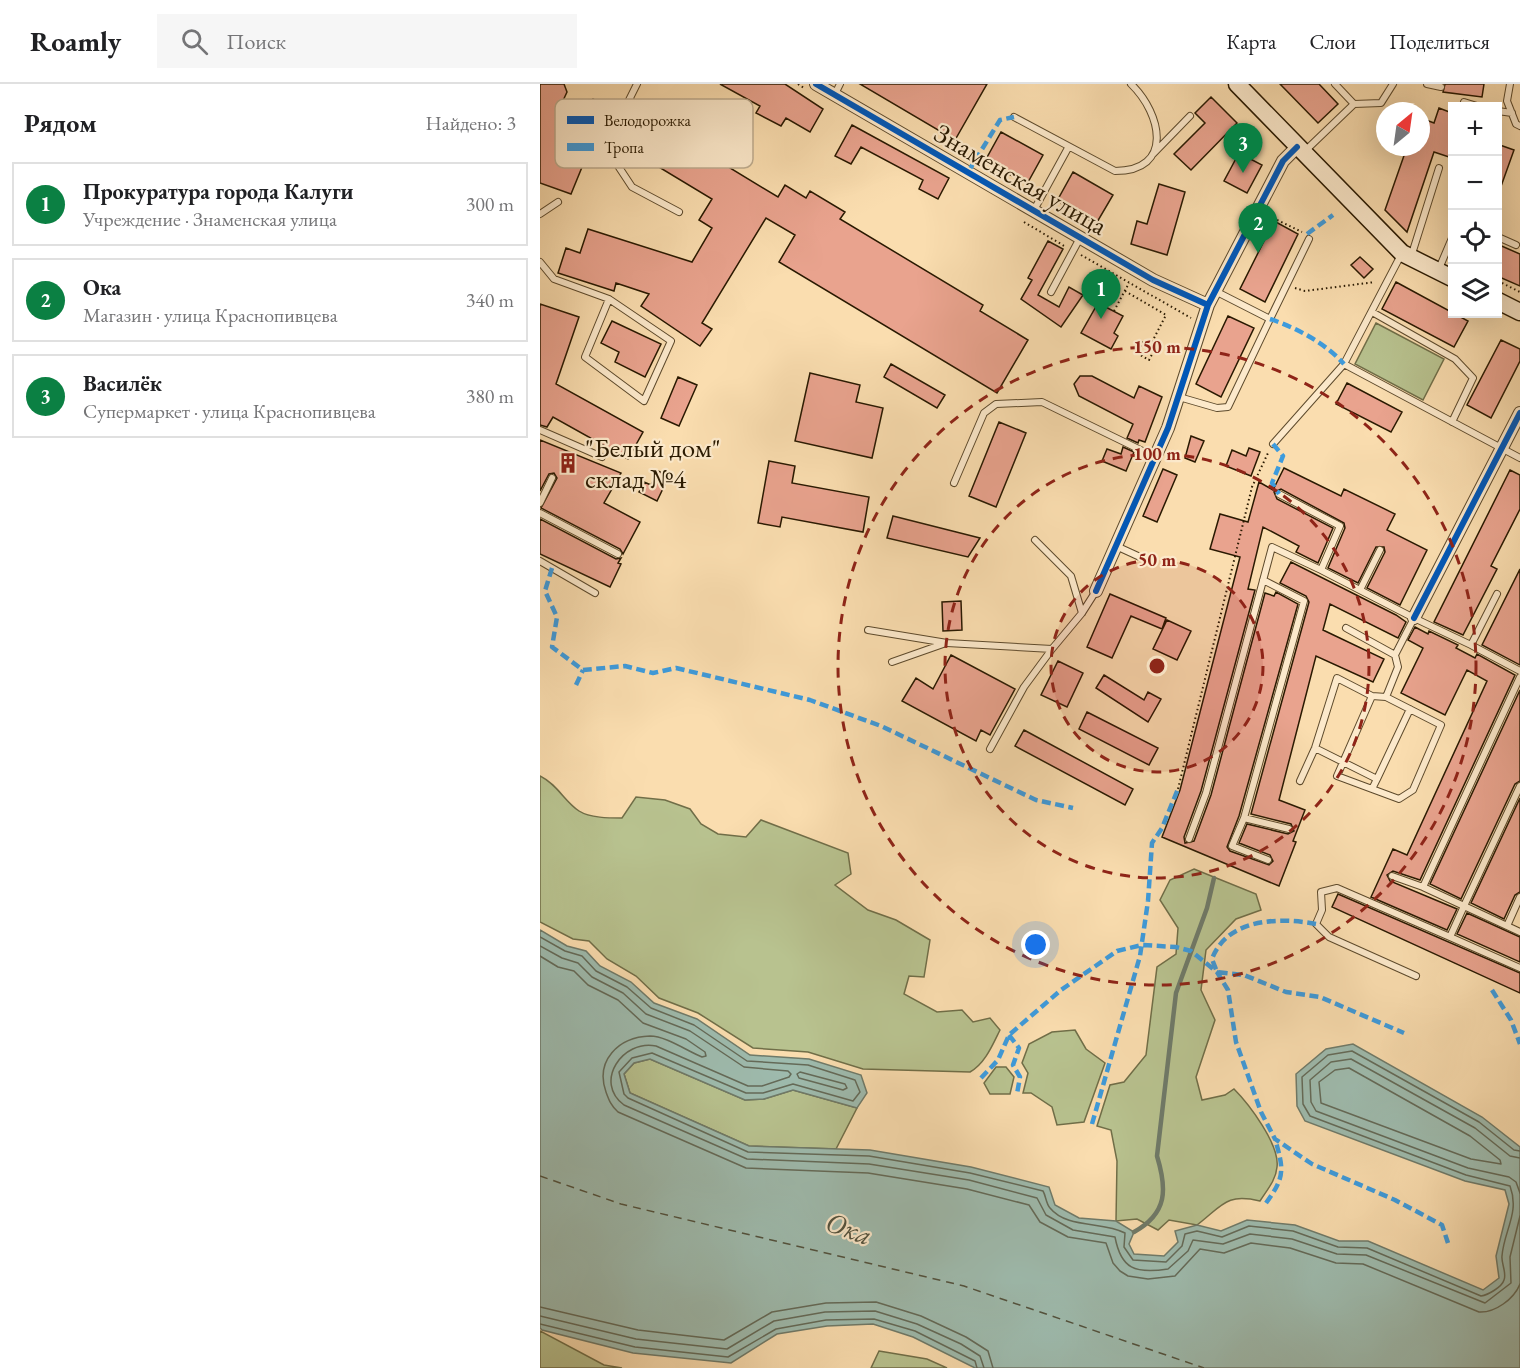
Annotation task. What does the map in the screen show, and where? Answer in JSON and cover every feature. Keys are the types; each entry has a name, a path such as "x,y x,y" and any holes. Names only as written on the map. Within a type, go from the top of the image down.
{"main road":[{"path":"1237,84 1406,255 1445,275"},
{"path":"1502,303 1520,312"}],"street":[{"name":"Знаменская улица","path":"816,84 837,89 1080,238 1162,284 1208,305"},
{"path":"1096,591 1155,457 1178,397 1208,305 1283,161 1300,150"},
{"path":"1414,618 1520,413"}],"lane":[{"path":"630,99 637,84"},
{"path":"1131,84 1146,99 1156,119 1153,154"},
{"path":"1335,84 1354,104"},
{"path":"1300,150 1354,104 1381,103 1393,84"},
{"path":"1427,84 1441,87"},
{"path":"1510,84 1507,101 1516,124 1520,126"},
{"path":"1502,112 1512,113"},
{"path":"1014,117 1068,148 1115,171 1130,171 1142,166 1190,116"},
{"path":"1034,210 1068,148"},
{"path":"619,168 632,188 679,212"},
{"path":"1273,444 1344,364 1389,280 1406,255 1439,168"},
{"path":"540,214 558,202"},
{"path":"1051,292 1080,238"},
{"path":"1178,397 1217,408 1228,407 1309,239"},
{"path":"1502,239 1516,245"},
{"path":"1445,275 1448,259"},
{"path":"540,262 554,279 609,299 671,341 644,401 585,357 609,299"},
{"path":"1215,291 1270,319"},
{"path":"1372,312 1455,359 1473,378 1452,422"},
{"path":"1344,364 1520,458"},
{"path":"954,483 984,413 996,404 1042,402 1155,457"},
{"path":"540,430 602,457"},
{"path":"540,503 552,478"},
{"path":"1280,494 1340,525 1321,570"},
{"path":"540,513 618,554"},
{"path":"1035,540 1071,576 1082,613"},
{"path":"1116,545 1140,557"},
{"path":"1189,839 1206,793 1272,547 1520,670"},
{"path":"1360,590 1380,550"},
{"path":"540,561 595,593"},
{"path":"1263,580 1304,601 1244,818 1232,846 1268,860"},
{"path":"990,749 1024,687 1082,613 1096,591"},
{"path":"1470,645 1497,594"},
{"path":"1386,697 1398,667 1395,655 1414,618"},
{"path":"1346,628 1395,655"},
{"path":"868,630 947,643 1052,649"},
{"path":"892,662 947,643"},
{"path":"1423,887 1520,677"},
{"path":"1300,781 1315,748 1337,678 1372,696 1386,697 1441,725 1413,790 1399,799 1337,776 1372,696"},
{"path":"1372,789 1410,709"},
{"path":"1315,748 1377,779"},
{"path":"1450,936 1520,786"},
{"path":"1244,818 1289,829"},
{"path":"1392,876 1423,887 1520,932"},
{"path":"1416,976 1329,937 1316,924 1322,910 1321,892 1337,888 1520,968"},
{"path":"1507,926 1520,897"}],"path":[{"path":"1256,210 1307,234 1309,239"},
{"path":"1286,286 1305,291 1389,280"},
{"path":"1114,311 1129,283"},
{"path":"1502,283 1520,292"},
{"path":"1125,291 1166,315 1151,344"},
{"path":"1144,341 1151,344 1156,347 1149,360 1137,353 1144,341"},
{"path":"1178,789 1252,487 1273,444"}],"green space":[{"path":"1376,323 1444,359 1423,400 1355,364"},
{"path":"540,776 552,784 579,811 589,815 622,818 636,797 665,800 690,809 701,824 718,834 746,837 761,820 848,853 851,874 835,885 868,910 896,920 930,940 924,977 909,976 904,994 937,1012 962,1010 973,1022 990,1018 1000,1030 988,1053 970,1072 863,1069 808,1052 753,1048 698,1013 659,998 636,976 607,959 589,941 573,939 540,922"},
{"path":"1194,869 1256,894 1261,910 1236,919 1206,950 1201,990 1215,1020 1196,1077 1202,1100 1225,1095 1234,1089 1255,1114 1269,1137 1277,1158 1277,1167 1273,1181 1260,1201 1232,1200 1219,1207 1197,1225 1169,1220 1158,1230 1137,1219 1116,1221 1117,1161 1111,1130 1097,1126 1110,1085 1124,1082 1146,1055 1157,967 1176,954 1178,928 1160,900 1170,880"},
{"path":"1075,1030 1086,1049 1105,1063 1084,1122 1057,1125 1052,1107 1031,1093 1023,1093 1028,1073 1022,1063 1029,1044 1052,1032"},
{"path":"650,1059 745,1100 764,1099 793,1090 857,1108 836,1149 749,1146 630,1093 624,1074 634,1063"},
{"path":"996,1067 1006,1067 1014,1077 1010,1094 990,1094 984,1083"},
{"path":"540,1331 604,1365 622,1368 540,1368"},
{"path":"879,1351 927,1359 947,1368 871,1368"}],"water":[{"name":"Ока","path":"540,930 567,946 586,951 600,966 631,982 654,1003 697,1019 750,1055 809,1059 861,1075 867,1093 857,1108 793,1090 764,1099 745,1100 650,1059 634,1063 624,1074 630,1093 749,1146 870,1150 971,1167 1049,1187 1055,1205 1079,1218 1116,1221 1134,1232 1129,1244 1134,1254 1164,1256 1178,1242 1175,1231 1197,1225 1221,1231 1247,1220 1295,1225 1339,1241 1368,1241 1483,1290 1499,1278 1496,1256 1509,1204 1505,1190 1465,1181 1305,1121 1297,1106 1296,1074 1326,1049 1353,1044 1482,1117 1520,1147 1520,1368 975,1368 913,1337 873,1324 827,1326 777,1334 731,1363 633,1353 542,1330 540,1328"}],"building":[{"path":"540,84 564,84 567,92 564,99 555,99 555,168 582,168 571,194 540,183"},
{"path":"720,84 785,84 823,109 810,132 786,118 781,126 756,113 760,106 753,102 753,99 747,99"},
{"path":"860,84 987,84 955,140"},
{"path":"1280,84 1319,84 1338,104 1318,123"},
{"path":"1445,84 1484,84 1482,97 1443,92"},
{"path":"1211,97 1237,123 1191,170 1174,154 1205,123 1195,113"},
{"path":"1439,108 1448,111 1448,157 1434,152 1407,232 1385,210 1404,156 1430,156 1430,121 1434,123"},
{"path":"852,125 949,178 938,199 919,189 923,180 861,147 851,164 835,156"},
{"path":"1001,132 1043,155 1027,184 985,161"},
{"path":"1502,146 1514,150 1502,184"},
{"path":"1239,153 1262,165 1247,193 1224,181"},
{"path":"661,168 730,168 778,197 785,185 806,198 810,191 845,212 840,219 983,305 980,311 1028,340 997,393 779,262 795,235 766,218 702,323 712,329 700,346 641,306 649,294 616,283 614,291 558,273 566,248 580,253 588,229 692,262 712,228 699,220 712,199"},
{"path":"1073,172 1113,195 1096,224 1057,201"},
{"path":"1159,184 1185,192 1167,255 1131,244 1137,221 1147,224"},
{"path":"1274,221 1298,234 1265,302 1240,289"},
{"path":"1048,241 1063,249 1038,295 1059,307 1069,287 1083,295 1061,327 1021,299 1032,280 1028,278"},
{"path":"1502,246 1520,254 1520,286 1502,278"},
{"path":"1360,257 1373,269 1364,278 1351,265"},
{"path":"1396,282 1448,310 1448,318 1462,318 1468,321 1454,347 1382,309"},
{"path":"1098,303 1123,316 1114,333 1118,336 1111,349 1081,333"},
{"path":"540,304 579,317 556,384 643,432 628,459 553,417 547,427 540,425"},
{"path":"1228,316 1254,328 1221,397 1196,384"},
{"path":"612,321 661,344 645,377 615,362 619,352 601,343"},
{"path":"1501,340 1520,349 1520,361 1491,418 1467,405"},
{"path":"891,364 945,395 937,408 884,377"},
{"path":"810,373 860,385 856,402 883,408 872,458 795,441"},
{"path":"1080,376 1092,376 1134,398 1139,386 1162,397 1145,442 1139,440 1138,443 1127,438 1133,424 1079,396 1074,384"},
{"path":"678,377 697,385 679,426 661,418"},
{"path":"1347,383 1402,412 1391,432 1336,404"},
{"path":"999,422 1026,433 996,507 969,496"},
{"path":"1191,436 1204,441 1195,462 1185,458"},
{"path":"540,440 621,473 604,503 640,522 623,554 620,549 541,508 557,478 554,473 549,474 540,491"},
{"path":"1123,447 1134,452 1126,471 1102,461 1107,449 1121,454"},
{"path":"1249,448 1260,452 1251,476 1226,466 1232,450 1246,456"},
{"path":"769,461 795,466 792,483 869,497 863,532 782,517 780,527 758,523"},
{"path":"1284,468 1341,496 1344,489 1395,514 1387,530 1427,550 1400,605 1367,588 1385,552 1384,547 1376,547 1358,583 1328,568 1345,528 1344,523 1281,489 1274,492 1277,499 1333,528 1318,563 1296,552 1299,546 1263,527 1248,589 1255,590 1201,791 1184,837 1185,843 1194,841 1211,795 1265,593 1274,596 1276,592 1298,604 1239,816 1227,847 1230,851 1269,865 1273,861 1270,855 1239,843 1247,824 1288,834 1294,831 1291,824 1251,814 1309,602 1306,596 1280,583 1291,562 1406,622 1398,638 1330,604 1323,630 1384,659 1373,682 1316,656 1279,800 1305,810 1293,841 1296,842 1279,886 1162,837 1180,790 1240,557 1210,549 1220,514 1248,522 1259,482 1273,490"},
{"path":"1163,469 1177,475 1157,522 1143,516"},
{"path":"1510,470 1520,475 1520,509 1491,566 1497,569 1463,635 1434,622"},
{"path":"658,471 669,476 657,501 639,492 644,482 651,485"},
{"path":"893,516 980,538 968,557 887,538"},
{"path":"540,519 616,559 621,558 618,563 621,564 610,587 540,554"},
{"path":"1520,569 1520,665 1482,645"},
{"path":"1110,594 1166,618 1162,629 1131,616 1112,658 1087,647"},
{"path":"961,601 962,630 943,631 942,602"},
{"path":"1167,620 1191,631 1177,660 1153,649"},
{"path":"1415,627 1458,645 1456,648 1475,658 1477,654 1515,675 1420,880 1393,871 1387,875 1390,881 1457,909 1447,930 1371,897 1393,849 1407,855 1487,681 1467,670 1445,715 1401,693 1423,648 1408,640"},
{"path":"951,655 1015,689 990,735 981,730 976,741 902,701 916,678 933,689"},
{"path":"1058,661 1083,673 1067,707 1041,695"},
{"path":"1104,675 1144,700 1148,692 1161,699 1148,722 1096,688"},
{"path":"1520,690 1520,781 1515,784 1461,899 1430,884"},
{"path":"1087,712 1158,748 1149,765 1079,729"},
{"path":"1024,730 1133,789 1125,805 1015,746"},
{"path":"1520,798 1520,892 1515,895 1504,919 1471,903"},
{"path":"1338,894 1520,973 1520,993 1332,907"},
{"path":"1467,913 1520,937 1520,962 1457,934"}],"waterway":[{"path":"1134,1232 1153,1217 1162,1199 1162,1179 1157,1156 1176,993 1207,908 1214,878"}],"ferry route":[{"path":"540,1176 621,1204 964,1286 1204,1368"}],"marked path":[{"path":"968,172 1000,120 1014,117"},
{"path":"1307,234 1333,215"},
{"path":"1270,319 1310,337 1344,364"},
{"path":"1273,444 1283,456 1272,483 1279,494"},
{"path":"552,568 545,591 557,617 552,647 583,670 625,666 653,673 676,668 810,700 881,726 1036,800 1073,808"},
{"path":"576,685 583,670"},
{"path":"1092,1124 1140,956 1148,901 1152,843 1162,828 1178,789"},
{"path":"1316,924 1271,921 1242,928 1219,945 1212,959 1217,972 1244,975 1286,992 1320,997 1404,1033"},
{"path":"981,1078 998,1060 1009,1035 1061,990 1117,951 1142,945 1176,947 1191,951 1217,972 1228,990 1236,1042 1261,1112 1275,1139 1312,1164 1395,1200 1442,1225 1448,1243"},
{"path":"1492,990 1511,1020 1520,1044"},
{"path":"1009,1035 1019,1048 1013,1065 1020,1077 1017,1094"},
{"path":"1266,1203 1277,1186 1281,1173 1275,1139"}],"cycle path":[{"path":"816,84 1153,280 1208,305"},
{"path":"1096,591 1168,428 1208,305 1283,161 1297,147"},
{"path":"1414,618 1520,413"}],"place":[{"name":"Василёк","path":"1243,173"},
{"name":"Ока","path":"1258,253"},
{"name":"Прокуратура города Калуги","path":"1101,319"},
{"name":"\"Белый дом\" склад №4","path":"568,463"}]}
